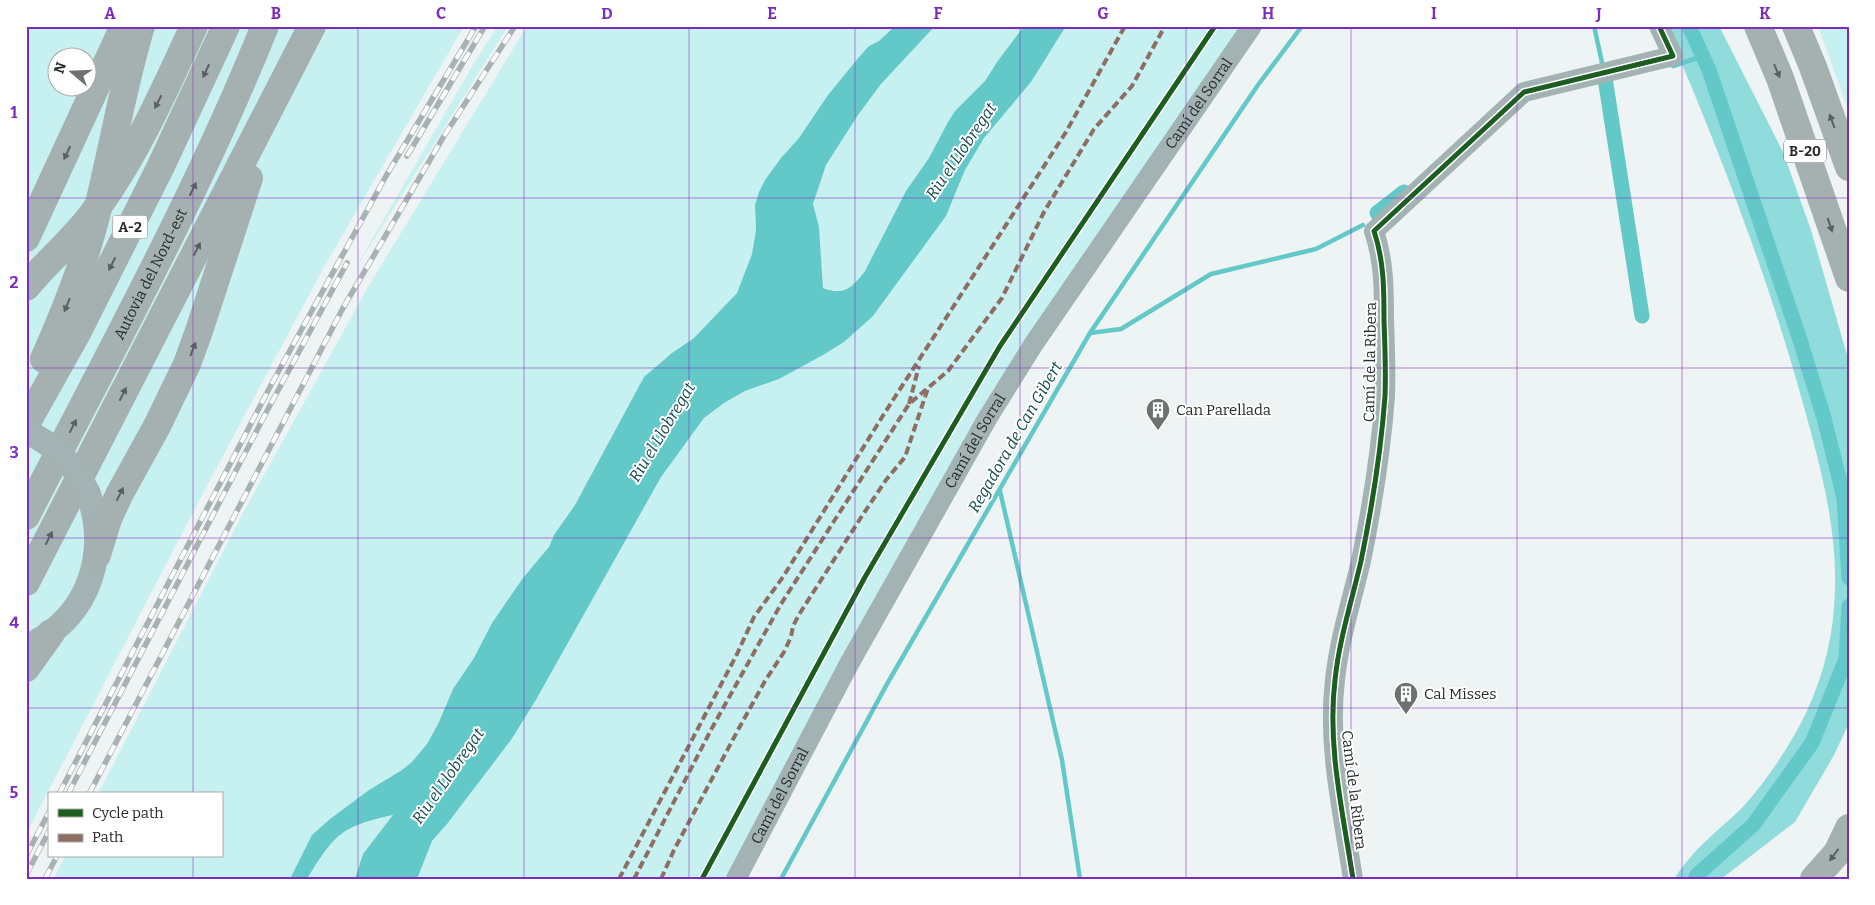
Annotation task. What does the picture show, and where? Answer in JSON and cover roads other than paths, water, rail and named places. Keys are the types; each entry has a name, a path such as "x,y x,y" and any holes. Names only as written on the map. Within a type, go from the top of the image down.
{"highway":[{"path":"26,399 67,306 82,266 96,217 120,106 124,26"},
{"path":"26,238 87,109 141,26"},
{"path":"34,278 76,234 109,190 150,117 194,26"},
{"name":"A-2","path":"26,424 77,333 156,175 226,26"},
{"name":"Autovia del Nord-est","path":"26,516 175,226 221,130 265,26"},
{"path":"221,130 274,26"},
{"path":"97,556 108,519 119,494 157,426 187,364 249,179 313,26"},
{"path":"26,582 313,26"},
{"name":"B-20","path":"1758,26 1780,78 1849,278"},
{"name":"B-20","path":"1796,26 1849,166"},
{"path":"26,668 51,633"},
{"path":"1814,879 1837,854 1849,828"}],"main road":[{"path":"26,432 50,446 66,459 88,493 97,524 97,556 86,590 65,620 51,633 26,647"}],"street":[{"name":"Camí del Sorral","path":"736,879 849,664 987,419 1033,345 1252,26"},
{"name":"Camí de la Ribera","path":"1353,879 1337,780 1333,734 1333,698 1339,655 1365,538 1385,397 1386,356 1381,251 1374,231 1524,92 1673,56 1658,26"}],"water":[{"name":"Riu el Llobregat","path":"895,26 935,26 881,84 858,115 826,165 813,204 819,227 823,288 830,290 842,291 847,289 865,271 906,191 929,158 955,111 985,81 1024,26 1066,26 1031,82 984,138 965,170 946,216 873,316 844,342 823,355 779,379 745,391 724,403 704,418 661,477 537,698 511,740 432,841 417,879 355,879 363,854 393,815 375,819 350,829 333,842 307,879 290,879 312,835 369,790 402,770 412,762 427,744 453,689 474,658 492,623 523,578 549,547 554,535 575,505 644,377 672,353 694,338 737,293 752,254 756,230 755,205 765,180 799,138 828,95 859,57 869,46 879,41"}],"waterway":[{"name":"Regadora de Can Gibert","path":"781,879 887,684 1090,333 1258,85 1302,26"},
{"path":"1594,26 1603,67"},
{"path":"1689,26 1709,70 1800,340 1824,418 1844,498 1849,578"},
{"path":"1673,66 1703,56"},
{"path":"1605,78 1642,316"},
{"path":"1377,213 1404,192"},
{"path":"1090,333 1121,329 1211,274 1316,249 1363,225"},
{"path":"1000,491 1062,760 1080,879"},
{"path":"1695,879 1697,875 1753,825 1812,743 1846,659 1849,606"}],"railway":[{"path":"60,792 271,385 386,176 476,26"},
{"path":"407,156 485,26"},
{"path":"90,792 343,308 444,136 515,26"},
{"path":"69,792 268,409 347,263"},
{"path":"26,856 48,814"},
{"path":"26,875 48,833"},
{"path":"45,879 56,858"}],"place":[{"name":"Can Parellada","path":"1158,431"},
{"name":"Cal Misses","path":"1406,715"}]}
